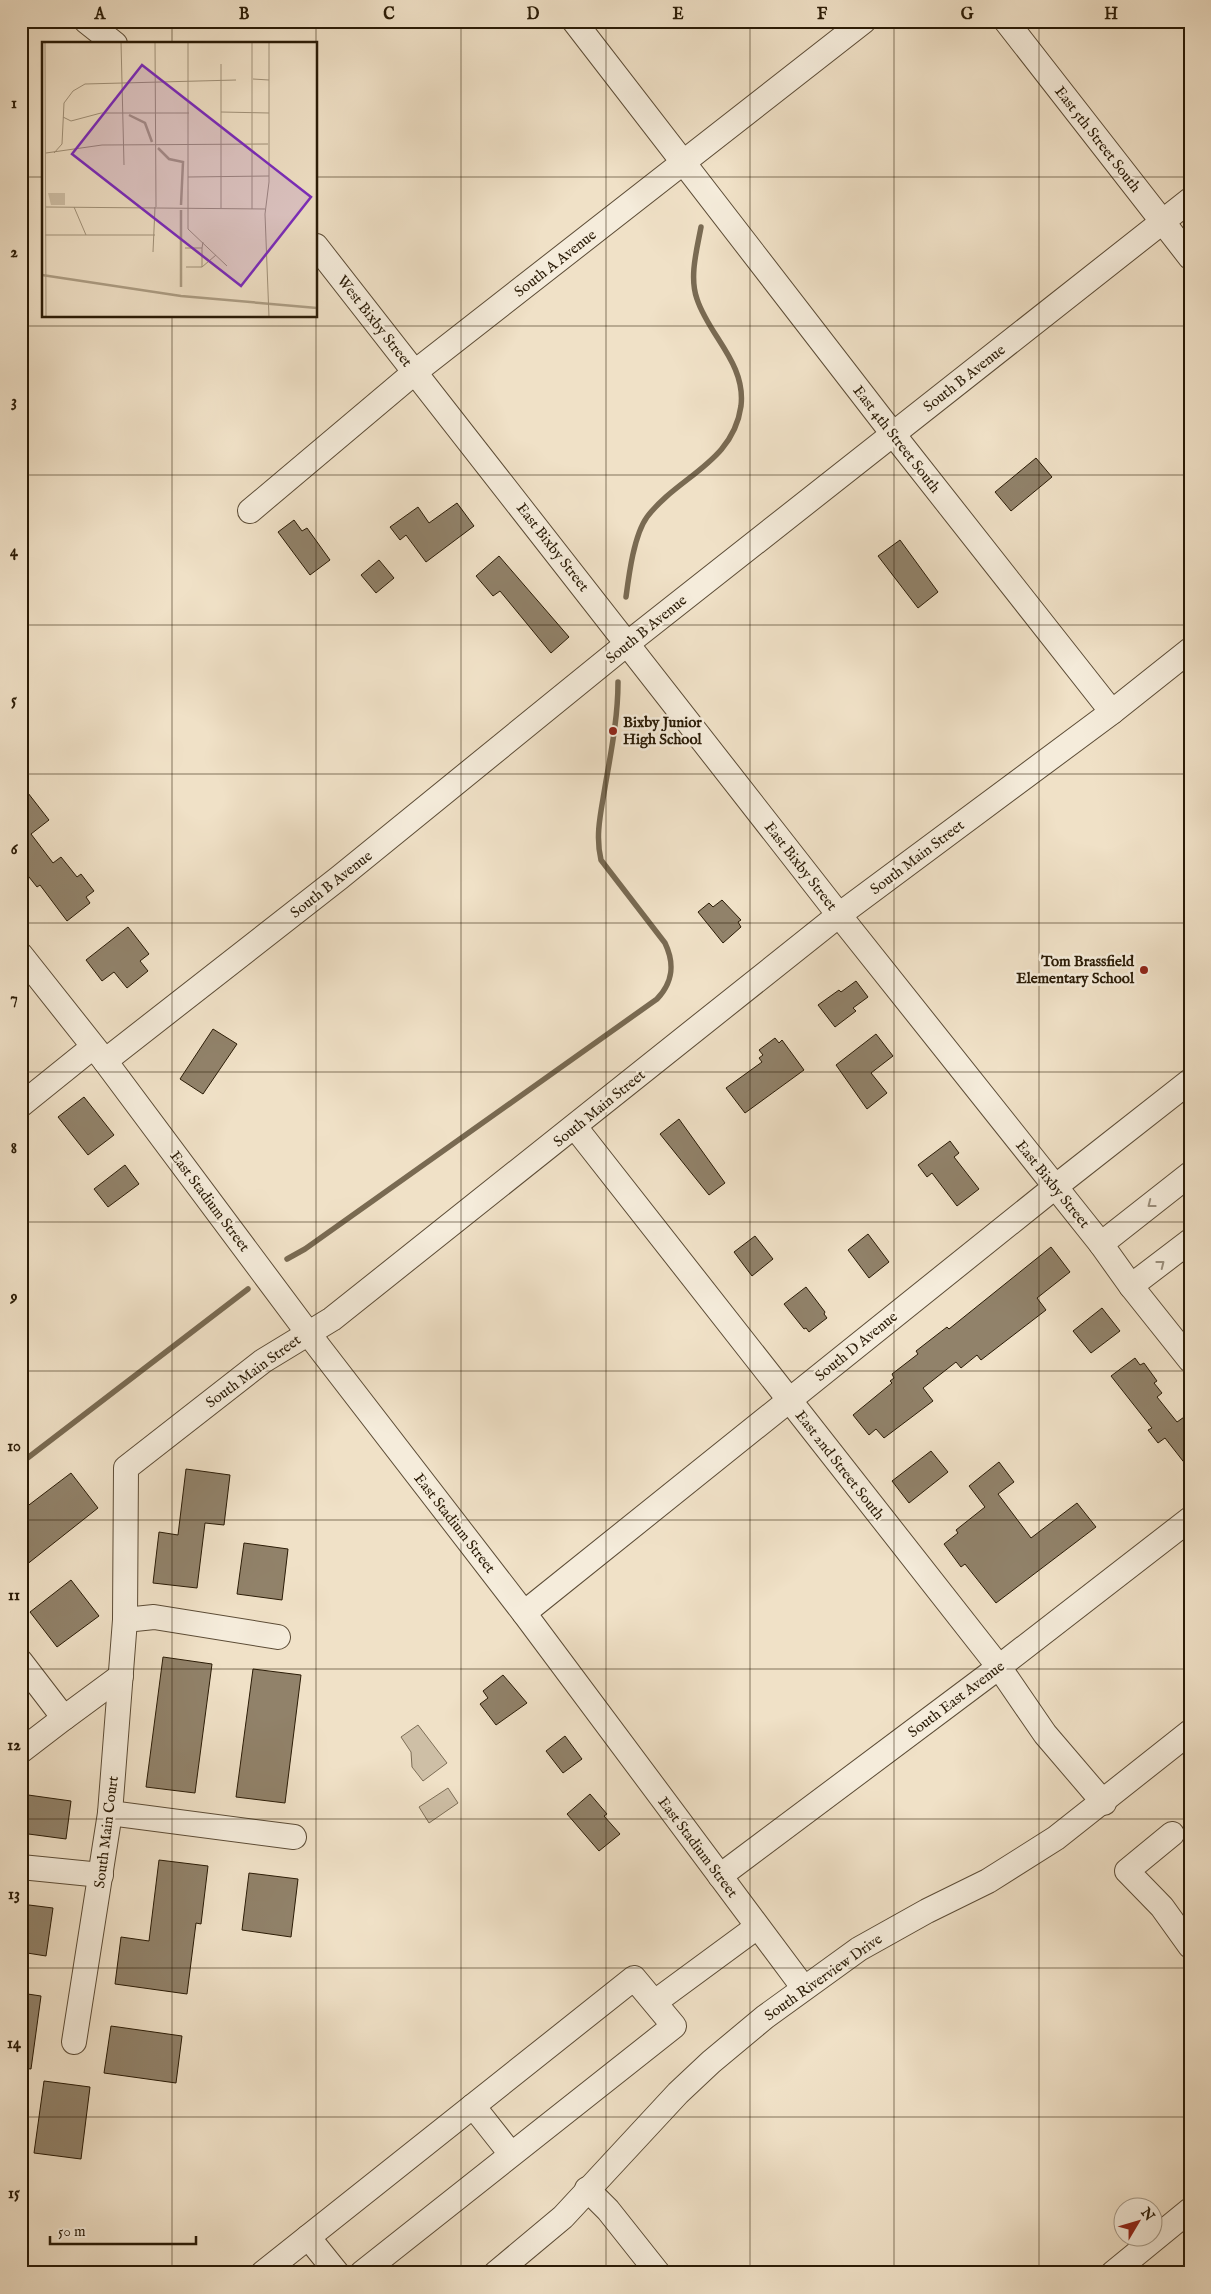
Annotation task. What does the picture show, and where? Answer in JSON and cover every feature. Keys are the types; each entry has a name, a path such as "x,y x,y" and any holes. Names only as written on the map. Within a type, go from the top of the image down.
{"street":[{"path":"86,21 112,42"},
{"name":"East 4th Street South","path":"574,21 893,434 1112,712"},
{"name":"South A Avenue","path":"250,511 415,372 864,21"},
{"name":"East 5th Street South","path":"1006,21 1190,257"},
{"name":"South B Avenue","path":"21,1105 99,1054 339,878 628,643 1190,200"},
{"name":"West Bixby Street","path":"318,249 415,372"},
{"name":"East Bixby Street","path":"415,372 839,915 1101,1244 1131,1286 1190,1360"},
{"name":"South Main Street","path":"125,1620 126,1468 263,1361 332,1318 575,1127 839,915 1112,712 1190,650"},
{"name":"East Stadium Street","path":"21,955 99,1054 308,1333 524,1613 803,1987"},
{"name":"South D Avenue","path":"524,1613 1190,1081"},
{"name":"East 2nd Street South","path":"575,1127 999,1667 1045,1734 1104,1803"},
{"path":"1101,1244 1190,1174"},
{"path":"1131,1286 1190,1241"},
{"name":"South East Avenue","path":"720,1876 999,1667 1190,1519"},
{"path":"125,1620 154,1617 278,1637"},
{"name":"South Main Court","path":"74,2042 110,1813 125,1620"},
{"path":"21,1662 64,1718"},
{"path":"21,1751 121,1676"},
{"name":"South Riverview Drive","path":"496,2273 563,2217 678,2093 711,2062 803,1987 859,1949 1017,1864 1104,1803 1189,1735"},
{"path":"110,1813 294,1837"},
{"path":"1172,1834 1127,1871 1162,1907 1190,1946"},
{"path":"21,1867 101,1875"},
{"path":"655,2002 758,1926"},
{"path":"263,2273 634,1978 674,2026 362,2273"},
{"path":"473,2106 511,2154"},
{"path":"587,2189 608,2210 658,2273"},
{"path":"1118,2269 1190,2210"},
{"path":"308,2237 337,2273"}],"shaded area":[{"path":"418,1725 447,1763 423,1781 412,1767 411,1752 401,1737"},
{"path":"448,1788 458,1803 429,1823 419,1807"}],"building":[{"path":"1036,458 1052,477 1011,511 995,492"},
{"path":"457,503 474,526 426,562 406,535 400,540 390,527 418,507 429,523"},
{"path":"294,520 302,531 307,528 330,560 310,575 278,532"},
{"path":"900,540 938,592 918,608 878,556"},
{"path":"499,556 569,637 551,653 500,591 493,596 476,576"},
{"path":"379,560 394,578 376,593 361,575"},
{"path":"21,784 49,820 31,834 53,863 61,857 77,877 81,874 94,891 86,897 90,903 67,921 40,885 37,887 21,867"},
{"path":"722,900 741,920 738,922 741,927 723,943 698,912 709,903 713,907"},
{"path":"128,927 149,954 140,961 148,971 127,988 114,972 102,981 86,960"},
{"path":"856,981 868,997 853,1008 856,1011 835,1027 818,1005"},
{"path":"213,1029 237,1044 203,1094 180,1079"},
{"path":"876,1034 893,1056 871,1073 887,1093 867,1109 836,1065"},
{"path":"775,1038 779,1043 782,1040 804,1070 745,1113 726,1088 762,1062 759,1058 763,1055 759,1050"},
{"path":"84,1097 114,1135 88,1155 58,1117"},
{"path":"679,1119 725,1183 709,1195 660,1134"},
{"path":"950,1141 959,1153 954,1157 979,1189 957,1206 932,1173 927,1177 918,1165"},
{"path":"125,1165 139,1184 108,1207 94,1189"},
{"path":"868,1234 889,1262 869,1278 848,1250"},
{"path":"755,1236 773,1259 752,1276 734,1252"},
{"path":"1051,1247 1070,1272 1037,1298 1046,1310 981,1360 977,1355 961,1368 956,1362 923,1388 933,1401 884,1438 876,1429 869,1435 853,1415 892,1383 890,1381 894,1378 892,1374 918,1354 916,1351 947,1327 949,1329"},
{"path":"806,1287 825,1312 824,1314 827,1318 809,1332 806,1328 804,1329 784,1304"},
{"path":"1102,1308 1120,1331 1091,1353 1073,1331"},
{"path":"1135,1358 1140,1365 1144,1363 1157,1381 1154,1383 1162,1393 1157,1397 1177,1422 1190,1413 1190,1470 1165,1438 1158,1443 1148,1430 1152,1428 1111,1376"},
{"path":"931,1451 948,1472 909,1503 892,1481"},
{"path":"999,1462 1014,1482 998,1494 1031,1538 1077,1503 1096,1527 996,1603 965,1564 961,1567 944,1544 958,1533 956,1530 985,1507 969,1486"},
{"path":"186,1469 230,1475 224,1525 205,1523 197,1588 153,1583 159,1532 178,1535"},
{"path":"71,1473 98,1508 21,1569 21,1511"},
{"path":"244,1543 288,1549 282,1600 237,1594"},
{"path":"71,1580 99,1616 57,1647 30,1612"},
{"path":"163,1657 212,1664 195,1793 146,1787"},
{"path":"253,1669 301,1675 285,1803 236,1797"},
{"path":"503,1675 527,1703 496,1725 480,1704 488,1698 483,1691"},
{"path":"565,1736 582,1759 563,1773 546,1751"},
{"path":"21,1794 71,1801 66,1839 21,1833"},
{"path":"590,1794 607,1814 604,1816 620,1834 599,1851 567,1814"},
{"path":"159,1860 208,1866 201,1924 196,1923 187,1994 115,1984 121,1937 149,1941"},
{"path":"249,1873 298,1879 291,1937 242,1930"},
{"path":"21,1904 53,1908 46,1956 21,1952"},
{"path":"21,1993 41,1996 31,2069 21,2068"},
{"path":"111,2026 182,2036 176,2083 104,2073"},
{"path":"44,2081 90,2087 81,2159 34,2153"}],"waterway":[{"path":"626,597 635,544 642,525 660,503 703,468 727,442 736,425 741,406 738,376 697,299 694,282 694,263 701,227"},
{"path":"287,1259 305,1249 657,999 662,993 671,972 670,958 665,943 601,860 599,851 599,824 614,735 618,682"},
{"path":"21,1463 248,1289"}],"place":[{"name":"Bixby Junior High School","path":"613,731"},
{"name":"Tom Brassfield Elementary School","path":"1144,970"}]}
